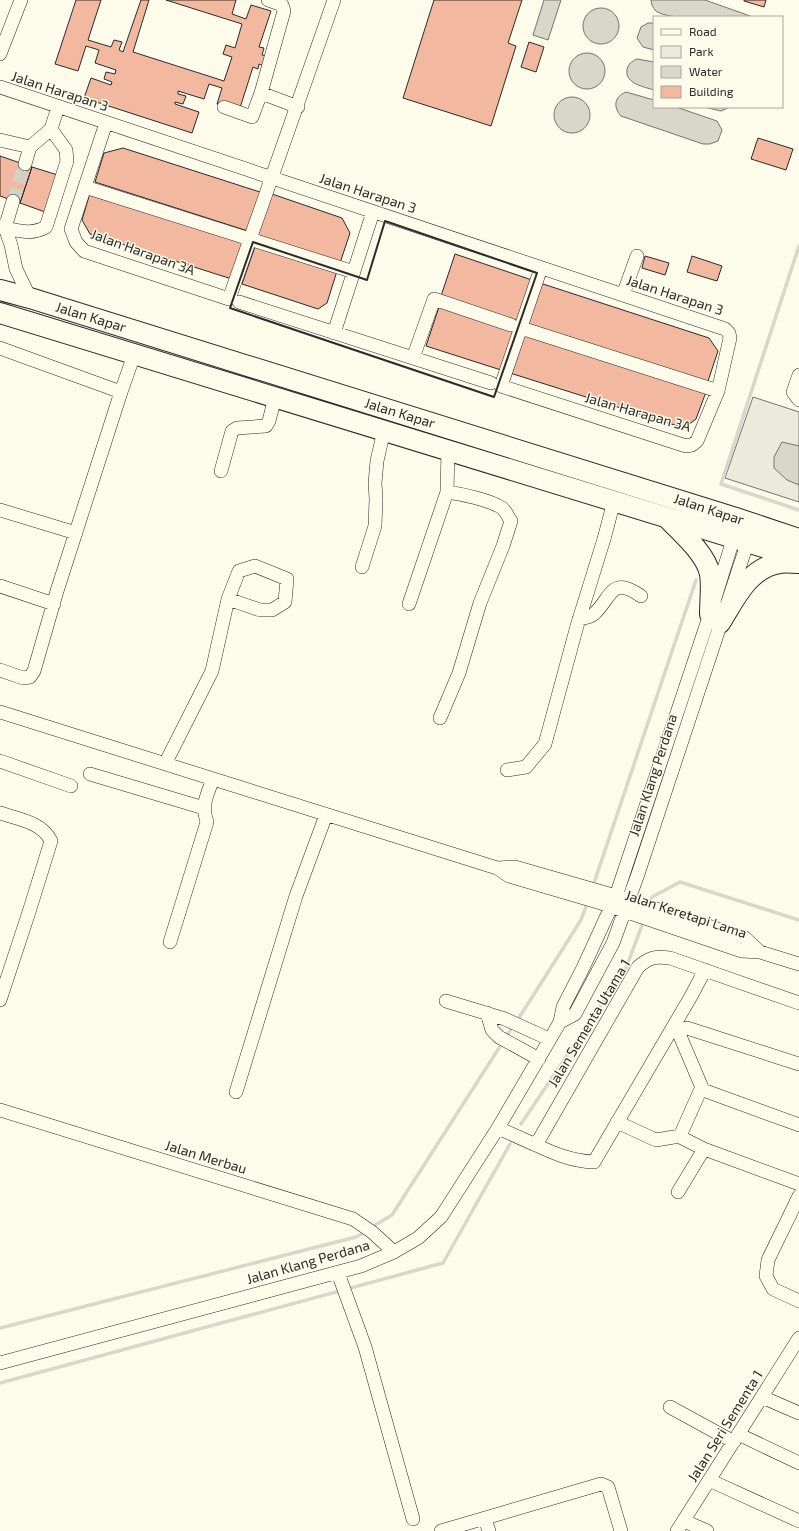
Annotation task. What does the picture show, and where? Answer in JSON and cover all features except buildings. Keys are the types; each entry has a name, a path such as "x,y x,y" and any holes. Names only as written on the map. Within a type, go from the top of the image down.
{"highway":[{"name":"Jalan Kapar","path":"0,290 30,298 744,530 799,558"},
{"name":"Jalan Kapar","path":"3,313 134,355 384,430 667,518 799,539"},
{"path":"667,518 696,549 706,563 710,574 715,618"},
{"path":"715,618 736,597 751,576 764,568 780,563 799,564"}],"street":[{"path":"0,54 21,0"},
{"path":"224,107 252,117 261,93 284,10 282,5 268,0"},
{"path":"234,301 250,239 298,107 334,0"},
{"name":"Jalan Harapan 3","path":"0,88 725,329"},
{"path":"261,93 298,107"},
{"path":"24,164 30,147 51,129 58,107"},
{"name":"Jalan Harapan 3A","path":"106,123 71,229 76,242 84,251 234,301 686,446 692,445 697,441 718,392 730,338 729,333 725,329"},
{"path":"2,227 29,233 46,227 67,161 66,150 51,129"},
{"path":"0,140 30,147"},
{"path":"85,187 354,272"},
{"path":"2,227 13,201"},
{"path":"334,333 373,212"},
{"path":"2,227 11,244 16,269 30,298"},
{"path":"623,295 638,256"},
{"path":"496,385 516,327 542,268"},
{"path":"413,358 434,299 718,392"},
{"path":"0,348 120,392"},
{"path":"0,670 23,678 30,677 34,671 120,392 134,355"},
{"path":"799,375 793,392 799,400"},
{"path":"221,471 232,431 237,428 266,426 269,421 275,397"},
{"path":"362,567 375,526 375,483 377,461 384,430"},
{"path":"409,604 447,492 448,450"},
{"path":"440,718 459,673 480,603 503,546 511,521 503,509 490,503 460,494 447,492"},
{"path":"507,770 526,767 545,744 579,619 604,539 614,501"},
{"path":"0,510 76,533"},
{"name":"Jalan Klang Perdana","path":"560,1022 575,1014 633,907 715,618 744,530"},
{"path":"165,764 212,671 228,599 239,571 255,566 287,579 285,602 272,610 260,610 228,599"},
{"path":"0,586 54,604"},
{"path":"579,619 593,615 608,595 617,588 629,588 641,596"},
{"name":"Jalan Klang Perdana","path":"0,1364 361,1266 394,1252 418,1238 441,1217 498,1128 560,1022 563,1007 583,968 715,618"},
{"name":"Jalan Keretapi Lama","path":"0,712 497,868 509,876 608,899 654,915 745,938 760,952 799,964"},
{"path":"0,761 71,786"},
{"path":"90,774 204,808"},
{"path":"170,942 207,822 204,808 213,779"},
{"path":"0,813 34,824 47,833 51,840 30,912 0,1000"},
{"path":"236,1092 296,896 326,815"},
{"name":"Jalan Sementa Utama 1","path":"536,1145 638,967 647,959 658,956 670,958 799,1003"},
{"path":"498,1128 558,1156 584,1162 594,1162 617,1122 678,1028 705,970"},
{"path":"446,1001 487,1013 549,1039"},
{"path":"487,1013 492,1030 499,1037 539,1059"},
{"path":"678,1028 687,1028 799,1064"},
{"path":"678,1028 703,1090 799,1124"},
{"path":"680,1136 700,1091 703,1090"},
{"name":"Jalan Merbau","path":"0,1110 353,1219 372,1232 394,1252"},
{"path":"617,1122 656,1140 680,1136 704,1149 799,1184"},
{"path":"678,1192 704,1149"},
{"path":"799,1196 768,1260 766,1276 773,1289 799,1301"},
{"path":"338,1273 365,1348 413,1519"},
{"name":"Jalan Seri Sementa 1","path":"681,1526 762,1397 795,1352 799,1338"},
{"path":"762,1397 799,1413"},
{"path":"670,1407 736,1438 799,1463"},
{"path":"709,1480 799,1521"},
{"path":"442,1531 487,1525 601,1484 608,1487 621,1531"},
{"path":"681,1526 707,1531"}],"green space":[{"path":"753,397 799,412 799,502 725,478"}],"water":[{"path":"544,0 561,0 548,40 533,35"},
{"path":"651,0 705,0 750,16 670,16 656,11 651,3"},
{"path":"601,8 611,11 616,16 619,26 616,36 611,41 601,44 591,41 586,36 583,26 586,16 591,11"},
{"path":"648,23 653,23 653,50 643,47 637,38 641,27"},
{"path":"587,53 597,56 602,61 605,71 602,81 597,86 587,89 577,86 572,81 569,71 572,61 577,56"},
{"path":"637,59 653,62 653,90 636,84 629,79 627,70 630,63"},
{"path":"626,92 653,100 653,108 679,108 717,121 722,130 718,141 710,144 703,144 621,116 618,113 616,102 622,94"},
{"path":"572,97 582,100 587,105 590,115 587,125 582,130 572,133 562,130 557,125 554,115 557,105 562,100"},
{"path":"708,108 728,108 721,111"},
{"path":"782,442 799,446 799,485 787,480 774,468 774,457"}],"waterway":[{"path":"799,246 721,484 799,510"},
{"path":"593,886 696,580"},
{"path":"649,905 652,897 680,882 799,920"},
{"path":"517,1021 581,920 588,901"},
{"path":"521,1124 626,968 644,920"},
{"path":"372,1227 392,1215 513,1026"},
{"path":"0,1383 443,1263 510,1144"},
{"path":"0,1328 356,1237 365,1232"}],"tunnel":[{"path":"13,201 25,164"}],"wall":[{"path":"385,221 537,273 494,397 230,308 253,242 367,280 385,221"}]}
